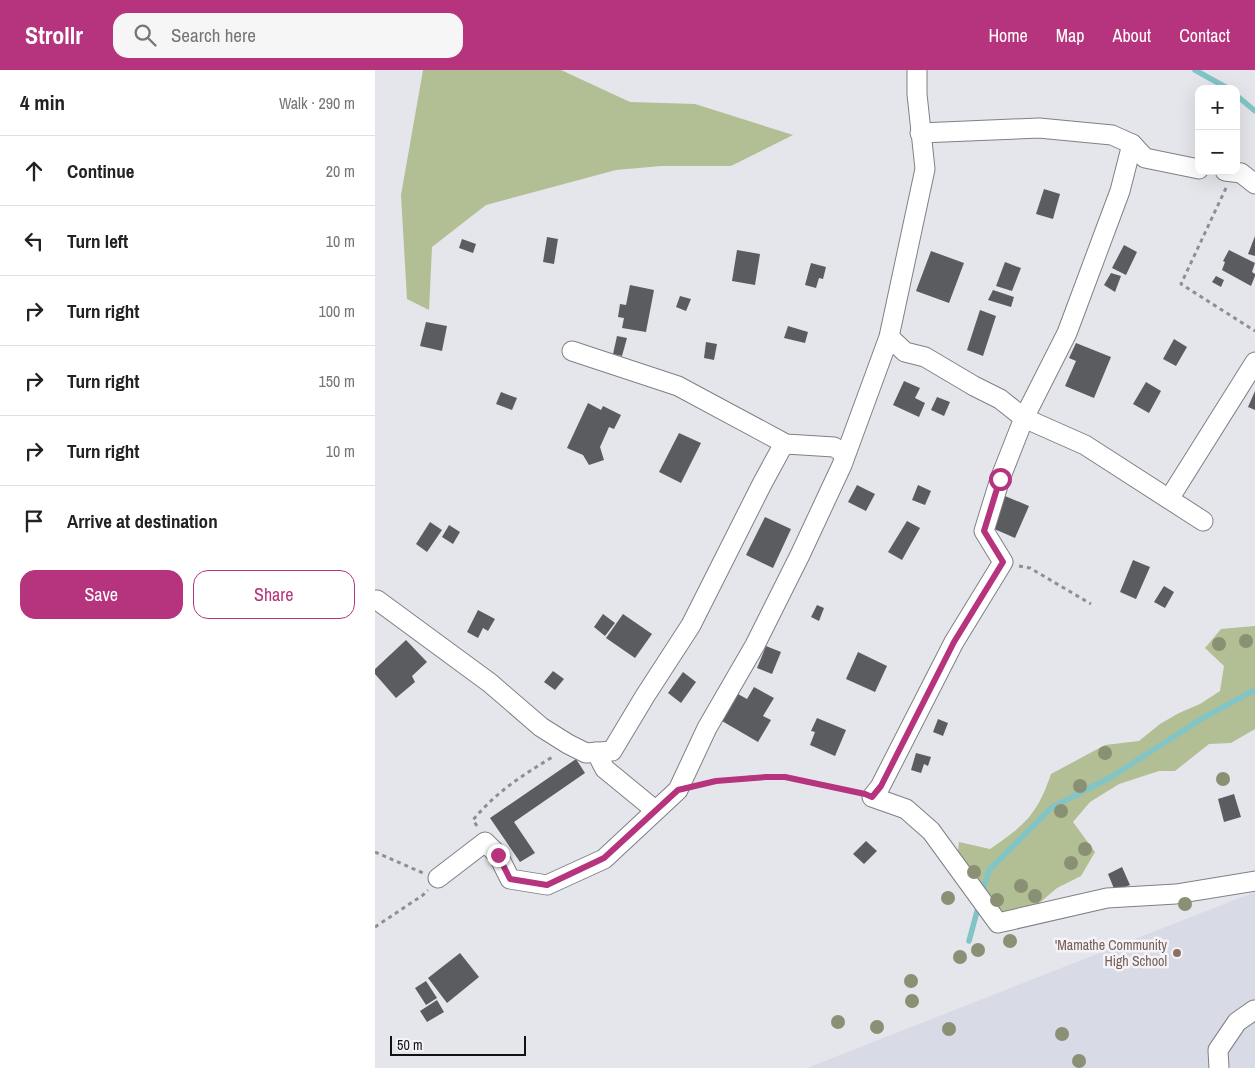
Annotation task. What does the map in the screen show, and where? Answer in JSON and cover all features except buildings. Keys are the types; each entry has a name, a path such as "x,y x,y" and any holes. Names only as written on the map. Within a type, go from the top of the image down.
{"street":[{"path":"438,878 485,842 498,855 510,879 547,885 604,858 678,790 707,728 755,645 842,465 889,337 925,170 920,133 917,70"},
{"path":"920,133 1039,128 1112,135 1132,144 1145,158 1195,167"},
{"path":"1132,144 1120,191 1067,333 1024,418 1000,479 984,531 1003,562 954,642 881,786 872,797 906,809 931,831 998,923 1107,898 1176,894 1255,880"},
{"path":"1240,173 1255,184"},
{"path":"889,337 905,352 925,357 1000,399 1024,418 1085,445 1203,521"},
{"path":"572,351 678,386 787,444 834,447 845,454"},
{"path":"1169,499 1255,362"},
{"path":"377,600 490,683 541,727 586,753 612,751 691,625 762,484 781,449 787,444"},
{"path":"596,752 605,770 655,810"},
{"path":"1219,1068 1218,1050 1237,1022 1254,1010"}],"path":[{"path":"1229,175 1181,284 1255,331"},
{"path":"1003,562 1030,568 1091,604"},
{"path":"485,842 473,820 487,804 514,780 558,754 568,744"},
{"path":"678,790 716,781 785,777 872,797"},
{"path":"375,852 438,878 423,895 375,927"}],"shaded area":[{"name":"'Mamathe Community High School","path":"1255,892 1255,1068 807,1068 1242,897"}],"green space":[{"path":"423,70 561,70 630,102 695,104 793,135 731,166 661,166 616,170 486,205 432,247 429,310 407,299 401,195"},
{"path":"1255,626 1255,729 1231,743 1209,744 1175,771 1159,771 1119,784 1090,802 1073,822 1095,852 1081,876 1057,888 1037,905 1004,913 971,887 957,859 959,842 990,849 1021,826 1028,818 1040,800 1051,774 1105,745 1139,741 1160,724 1200,704 1220,691 1224,666 1205,648 1221,629"}],"waterway":[{"path":"1195,70 1222,85"},
{"path":"1240,98 1255,111"},
{"path":"982,893 989,870 1051,808 1113,776 1201,719 1255,690"},
{"path":"969,941 979,904"}],"place":[{"name":"'Mamathe Community High School","path":"1177,953"}],"route":[{"path":"498,855 510,879 547,885 604,858 678,790 716,781 785,777 872,797 881,786 954,642 1003,562 984,531 1000,479"}]}
